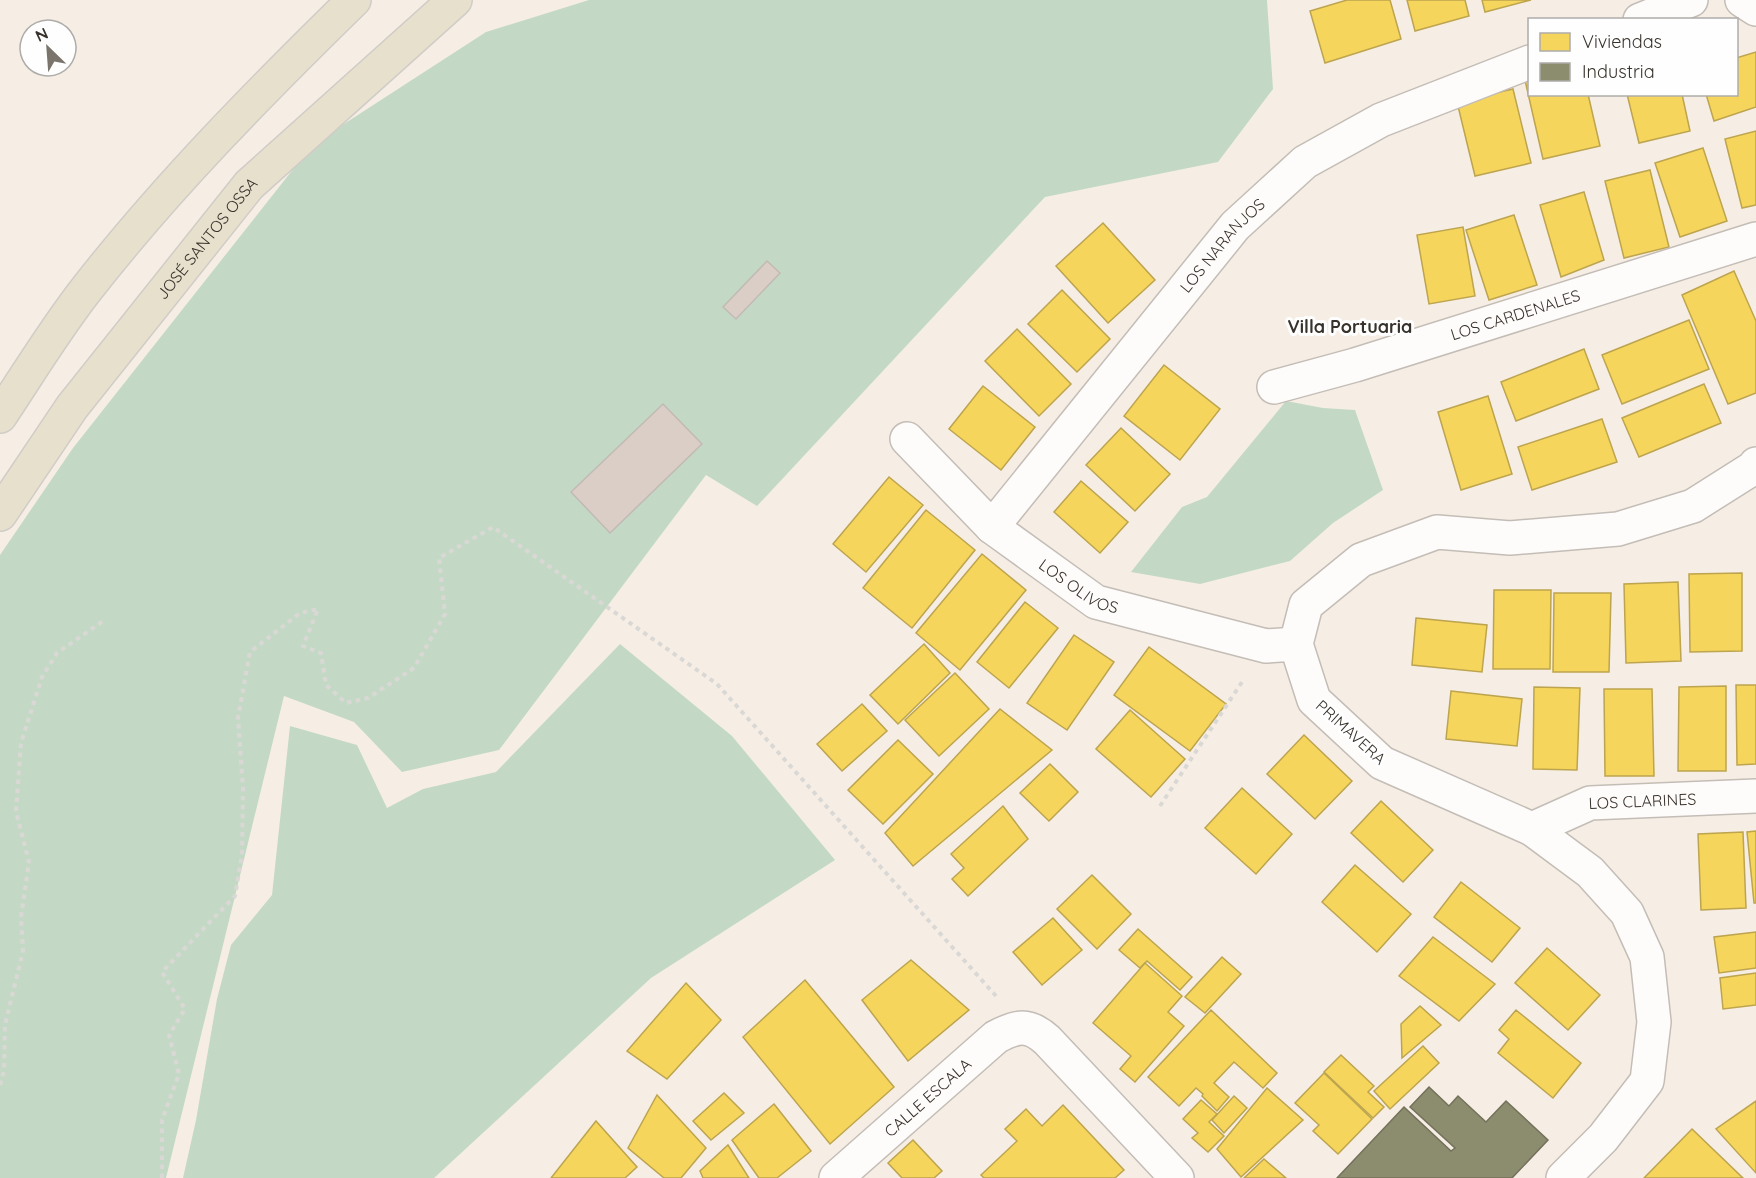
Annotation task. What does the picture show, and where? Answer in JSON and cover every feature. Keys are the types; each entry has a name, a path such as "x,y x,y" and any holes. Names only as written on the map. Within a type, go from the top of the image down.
{"highway":[{"path":"0,416 84,292 160,201 278,74 354,0"},
{"name":"JOSÉ SANTOS OSSA","path":"0,514 72,407 249,185 454,0"}],"street":[{"path":"1645,18 1690,0"},
{"name":"LOS NARANJOS","path":"992,527 1235,226 1305,162 1381,120 1528,63"},
{"name":"LOS CARDENALES","path":"1274,387 1355,365 1756,238"},
{"name":"LOS OLIVOS","path":"907,439 992,527 1096,602 1281,645"},
{"path":"1281,645 1306,605 1361,560 1437,532 1510,538 1618,529 1693,506 1756,464"},
{"name":"PRIMAVERA","path":"1281,645 1314,700 1382,763 1532,829 1590,872 1627,913 1647,957 1654,1022 1647,1080 1603,1138 1563,1178"},
{"name":"LOS CLARINES","path":"1532,829 1590,804 1756,796"},
{"path":"1024,1028 1037,1031 1047,1040 1177,1178"},
{"name":"CALLE ESCALA","path":"836,1178 996,1038 1011,1029 1024,1028"}],"path":[{"path":"162,1178 162,1120 179,1074 169,1035 185,1009 162,972 235,896 242,855 243,788 238,718 250,652 300,613 318,609 303,646 321,653 326,685 346,703 368,698 414,668 445,614 439,558 493,527 717,684 1024,1028"},
{"path":"0,1085 4,1070 5,1025 23,951 21,917 30,862 16,811 21,743 42,677 57,652 103,621"},
{"path":"1160,806 1281,645"}],"green space":[{"path":"589,0 1267,0 1273,89 1218,162 1045,197 757,506 706,475 499,750 402,772 354,722 284,696 166,1178 0,1178 0,555 73,448 313,144 486,32"},
{"path":"1286,401 1323,408 1355,410 1383,490 1333,523 1290,561 1200,584 1131,572 1182,507 1207,497"},
{"path":"620,644 732,736 835,860 651,978 434,1178 183,1178 196,1120 217,999 231,945 272,895 290,726 357,745 387,808 423,789 496,772"}],"building: Viviendas":[{"path":"1347,0 1390,0 1401,39 1325,63 1310,11"},
{"path":"1407,0 1465,0 1469,16 1415,31"},
{"path":"1482,0 1531,0 1485,12"},
{"path":"1756,52 1756,107 1714,121 1707,96 1738,96 1738,57"},
{"path":"1528,75 1528,93 1524,76"},
{"path":"1513,89 1531,163 1475,176 1457,102"},
{"path":"1529,96 1588,96 1600,146 1543,159"},
{"path":"1627,96 1682,96 1690,131 1639,143"},
{"path":"1756,131 1756,205 1742,208 1725,139"},
{"path":"1703,148 1727,221 1680,237 1655,163"},
{"path":"1650,170 1669,247 1624,258 1605,181"},
{"path":"1584,192 1604,260 1561,277 1540,205"},
{"path":"1514,215 1537,285 1489,300 1466,230"},
{"path":"1103,223 1155,280 1108,323 1056,266"},
{"path":"1463,227 1475,296 1429,304 1417,235"},
{"path":"1734,271 1756,321 1756,393 1728,404 1682,295"},
{"path":"1062,290 1110,339 1077,372 1028,324"},
{"path":"1689,320 1709,369 1622,404 1602,355"},
{"path":"1017,329 1071,384 1039,416 985,361"},
{"path":"1584,349 1599,389 1516,421 1501,382"},
{"path":"1164,365 1220,409 1180,460 1124,416"},
{"path":"1704,384 1721,423 1639,457 1622,418"},
{"path":"983,386 1035,427 1001,470 949,429"},
{"path":"1488,396 1512,474 1461,490 1438,412"},
{"path":"1602,419 1617,462 1532,490 1518,447"},
{"path":"1121,428 1170,474 1135,511 1086,465"},
{"path":"889,477 923,505 866,572 833,544"},
{"path":"1081,481 1128,522 1100,553 1054,512"},
{"path":"926,510 975,550 912,628 863,588"},
{"path":"982,554 1026,590 960,670 916,633"},
{"path":"1742,573 1742,651 1690,652 1689,574"},
{"path":"1678,582 1681,661 1626,663 1624,584"},
{"path":"1494,590 1551,590 1550,669 1493,669"},
{"path":"1554,593 1611,593 1609,672 1553,672"},
{"path":"1025,602 1058,628 1009,688 977,662"},
{"path":"1416,618 1487,625 1482,672 1412,665"},
{"path":"1074,635 1114,662 1067,730 1027,703"},
{"path":"924,644 950,673 898,724 870,695"},
{"path":"1149,647 1226,704 1190,751 1114,695"},
{"path":"955,673 989,709 939,756 905,720"},
{"path":"1736,685 1756,685 1756,764 1737,765"},
{"path":"1726,686 1726,771 1678,771 1679,687"},
{"path":"1534,687 1580,688 1577,770 1533,769"},
{"path":"1604,689 1652,689 1654,776 1605,776"},
{"path":"1451,691 1522,699 1517,746 1446,739"},
{"path":"862,704 887,731 842,771 817,744"},
{"path":"1000,709 1052,750 913,866 885,833"},
{"path":"1130,710 1185,759 1151,797 1096,749"},
{"path":"1304,735 1352,781 1315,819 1267,774"},
{"path":"898,740 933,774 883,824 848,790"},
{"path":"1050,764 1078,792 1049,821 1020,793"},
{"path":"1242,788 1292,834 1256,874 1205,828"},
{"path":"1381,801 1433,850 1403,882 1351,833"},
{"path":"1003,806 1028,839 968,896 952,879 964,868 951,854"},
{"path":"1756,831 1756,903 1754,903 1747,832"},
{"path":"1743,832 1746,908 1701,910 1698,834"},
{"path":"1355,865 1411,914 1377,952 1322,902"},
{"path":"1092,875 1131,914 1097,949 1057,909"},
{"path":"1461,882 1520,928 1492,962 1434,917"},
{"path":"1053,918 1082,950 1042,985 1013,952"},
{"path":"1138,929 1192,977 1180,990 1147,961 1140,968 1119,950"},
{"path":"1756,932 1756,968 1719,973 1714,937"},
{"path":"1433,937 1495,984 1459,1021 1399,976"},
{"path":"1547,948 1600,995 1568,1030 1515,983"},
{"path":"1222,957 1241,974 1205,1013 1185,997"},
{"path":"911,960 969,1010 908,1061 862,1000"},
{"path":"1145,963 1182,996 1168,1012 1184,1026 1135,1082 1120,1069 1131,1056 1093,1023"},
{"path":"1756,973 1756,1005 1723,1009 1720,978"},
{"path":"805,980 894,1087 830,1144 743,1037"},
{"path":"686,983 721,1020 667,1079 627,1051"},
{"path":"1420,1006 1441,1025 1402,1058 1401,1024"},
{"path":"1211,1010 1277,1073 1263,1088 1234,1062 1214,1083 1229,1097 1217,1111 1196,1088 1179,1106 1148,1077"},
{"path":"1516,1010 1581,1063 1553,1098 1498,1053 1509,1039 1499,1030"},
{"path":"1423,1046 1439,1063 1390,1109 1374,1091"},
{"path":"1341,1055 1374,1086 1368,1092 1384,1107 1373,1118 1324,1072"},
{"path":"1324,1073 1372,1119 1338,1154 1313,1131 1319,1125 1295,1103"},
{"path":"1267,1088 1303,1120 1241,1177 1217,1149"},
{"path":"724,1093 744,1113 711,1140 693,1121"},
{"path":"657,1095 706,1148 681,1178 664,1178 628,1148"},
{"path":"1234,1096 1247,1108 1224,1133 1212,1120"},
{"path":"1201,1100 1217,1114 1209,1122 1224,1136 1208,1152 1192,1138 1198,1133 1183,1119"},
{"path":"1756,1101 1756,1173 1716,1129"},
{"path":"774,1104 811,1151 777,1178 759,1178 732,1140"},
{"path":"1063,1105 1124,1170 1115,1178 984,1178 981,1175 1017,1141 1005,1129 1026,1109 1042,1126"},
{"path":"596,1121 637,1167 625,1178 551,1178"},
{"path":"1692,1129 1743,1178 1644,1178"},
{"path":"913,1140 942,1171 934,1178 902,1178 888,1163"},
{"path":"728,1145 749,1178 703,1178 700,1171"},
{"path":"1264,1159 1286,1178 1244,1178"}],"building: Industria":[{"path":"1429,1087 1449,1106 1458,1096 1486,1122 1506,1101 1548,1140 1512,1178 1337,1178 1404,1107 1451,1151 1455,1148 1410,1107"}],"building: Otros":[{"path":"767,261 780,273 736,319 723,307"},
{"path":"663,404 702,444 610,533 571,492"}],"district":[{"name":"Villa Portuaria","path":"1350,326"}]}
